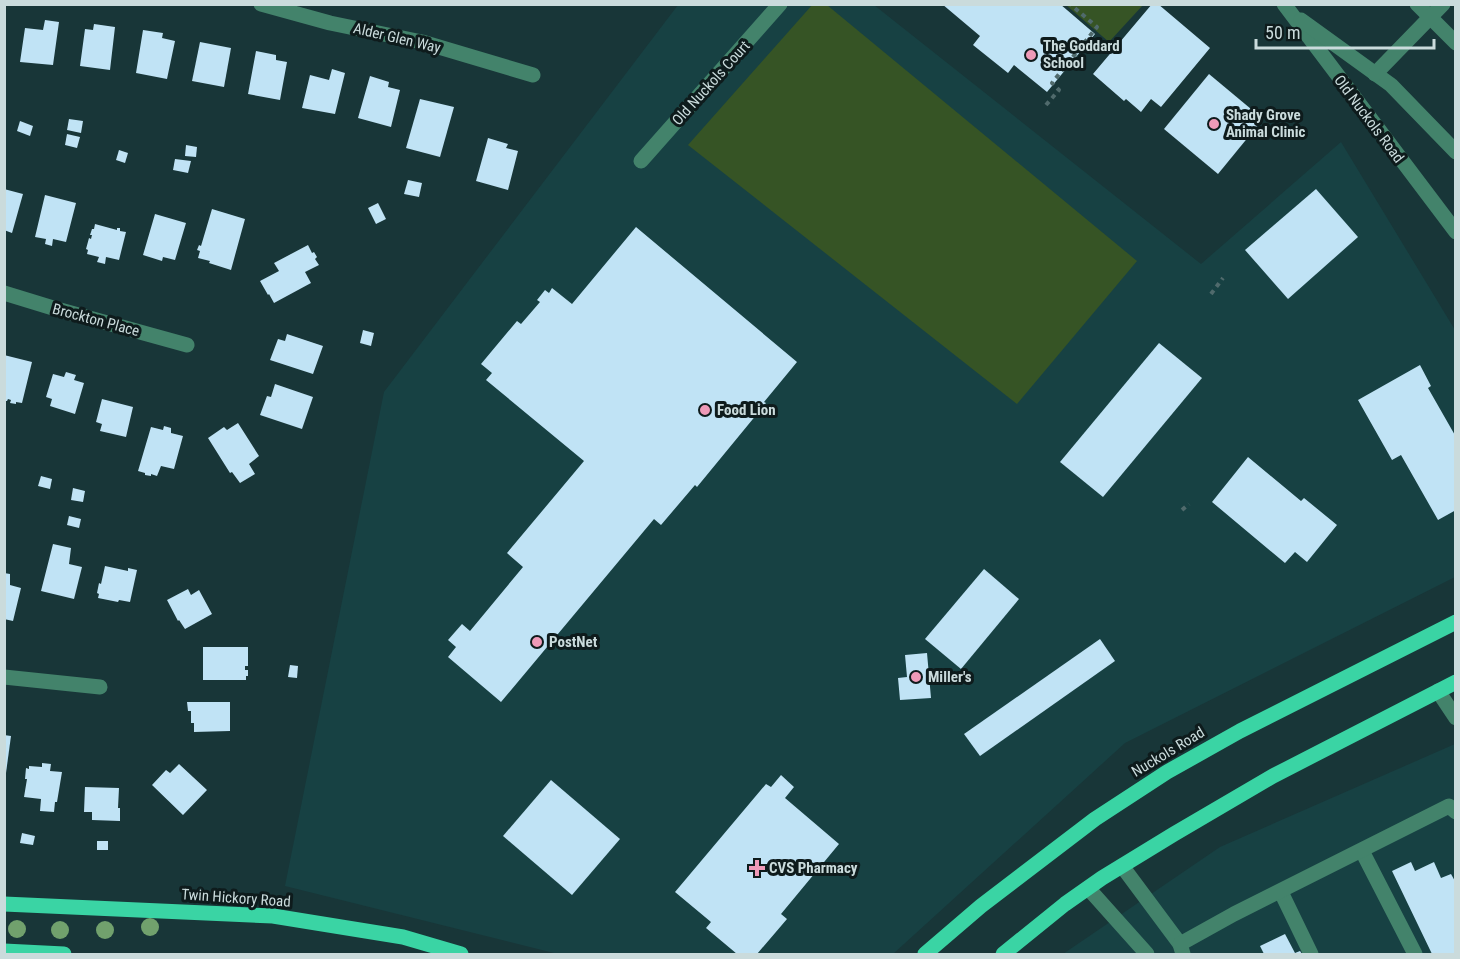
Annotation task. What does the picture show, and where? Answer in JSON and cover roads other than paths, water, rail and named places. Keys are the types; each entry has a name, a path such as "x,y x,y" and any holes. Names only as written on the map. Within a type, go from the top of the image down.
{"main road":[{"name":"Nuckols Road","path":"925,954 981,906 1086,826 1167,772 1250,726 1455,622"},
{"path":"1004,954 1065,904 1174,834 1273,776 1455,682"},
{"name":"Twin Hickory Road","path":"4,904 273,916 403,937 461,954"},
{"path":"4,951 64,954"}],"street":[{"name":"Alder Glen Way","path":"261,4 422,42 533,75"},
{"name":"Old Nuckols Court","path":"641,161 780,4"},
{"name":"Old Nuckols Road","path":"1284,4 1303,21 1391,85 1455,152"},
{"name":"Old Nuckols Road","path":"1284,4 1455,232"},
{"path":"1418,4 1455,43"},
{"path":"1375,74 1443,4"},
{"name":"Brockton Place","path":"4,293 187,345"},
{"path":"4,677 100,687"},
{"path":"1438,691 1455,718"},
{"path":"1122,866 1181,949 1233,914 1449,806 1455,812"},
{"path":"1362,851 1415,954"},
{"path":"1088,888 1147,954"},
{"path":"1281,892 1311,954"}],"place":[{"name":"The Goddard School","path":"1031,55"},
{"name":"Shady Grove Animal Clinic","path":"1214,124"},
{"name":"Food Lion","path":"705,410"},
{"name":"PostNet","path":"537,642"},
{"name":"Miller's","path":"916,677"},
{"name":"CVS Pharmacy","path":"757,868"}]}
